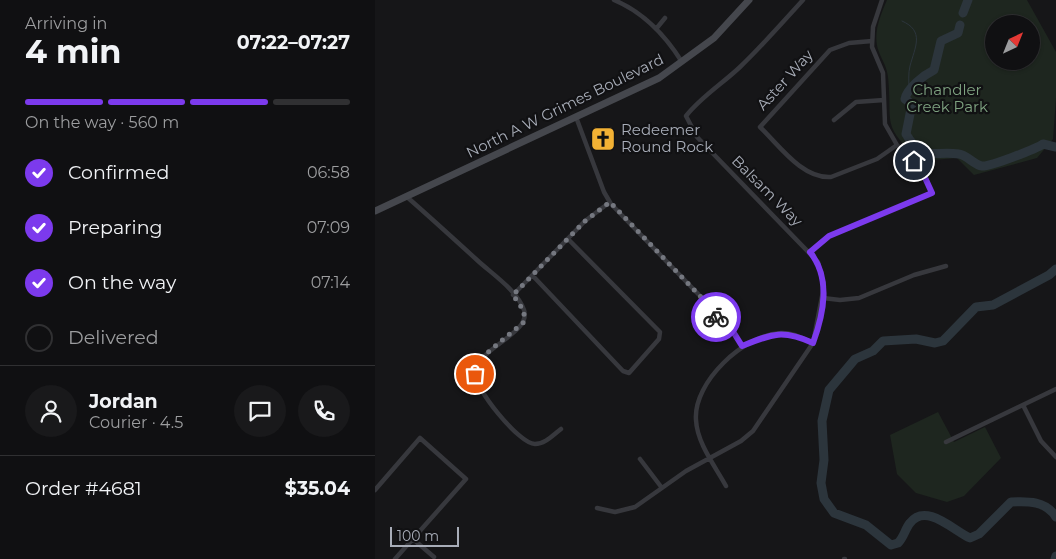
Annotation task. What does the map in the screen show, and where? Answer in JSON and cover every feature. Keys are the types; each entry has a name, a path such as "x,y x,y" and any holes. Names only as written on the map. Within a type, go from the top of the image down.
{"main road":[{"name":"North A W Grimes Boulevard","path":"375,211 659,78 683,63 713,38 749,0"}],"street":[{"path":"614,0 624,4 664,35 683,63"},
{"name":"Balsam Way","path":"597,508 610,512 629,510 686,471 741,442 753,431 813,343 823,298 824,286 821,270 810,252 697,137 686,116 698,100 717,88 747,61 803,0"},
{"path":"810,252 829,236 932,193 921,169 897,145 885,124 883,73 873,50 872,41 873,27 882,0"},
{"path":"656,28 665,18"},
{"name":"Aster Way","path":"872,41 849,43 830,50 760,127 806,171 824,178 877,160 897,145"},
{"path":"834,120 857,102 884,100"},
{"path":"576,117 604,192 610,202 702,298 713,314 729,325 742,346"},
{"path":"407,196 500,280 524,311 524,322 481,358 475,371 477,383 492,405 527,442 543,443 561,429"},
{"path":"513,295 593,214 610,202"},
{"path":"533,276 623,371 629,373 659,339 660,332 568,239"},
{"path":"823,298 840,300 859,298 914,276 946,266"},
{"path":"726,486 697,427 697,402 708,382 742,346 779,333 791,334 813,343"},
{"path":"946,442 1056,389"},
{"path":"1023,405 1041,441 1056,457"},
{"path":"375,490 420,438 466,479 395,559"},
{"path":"640,459 662,488"},
{"path":"413,539 434,558"}],"green space":[{"name":"Chandler Creek Park","path":"887,0 1027,0 1035,15 985,15 985,70 1040,70 1040,23 1056,52 1056,98 1053,139 1037,158 974,175 957,158 921,161 899,139 891,123 886,67 879,52 876,39 880,19"},
{"path":"938,412 954,442 985,427 1001,458 964,496 947,502 916,493 897,474 890,435"}],"waterway":[{"path":"963,13 968,0"},
{"path":"902,21 914,30 917,40 909,72 909,90"},
{"path":"960,25 958,33 941,41 934,70 917,82 906,95 905,99 912,104 906,134 912,143 923,152 959,154 982,166 993,164 1043,144 1056,147"},
{"path":"1056,269 1049,275 993,305 976,307 943,341 935,343 916,339 883,341 873,351 855,359 829,390 822,421 824,460 821,483 824,499 834,513 866,525 891,545 900,541 910,523 917,517 932,517 940,520 970,538 979,534 1011,502 1036,503 1047,508 1056,517"}],"way so far":[{"path":"475,374 481,358 524,322 524,311 513,295 585,221 610,202 702,298 716,317"}],"place":[{"name":"Redeemer Round Rock","path":"603,139"}],"route":[{"path":"716,317 729,325 742,346 771,334 779,333 799,336 813,343 817,333 824,286 818,262 810,252 829,236 932,193 921,169 914,161"}]}
